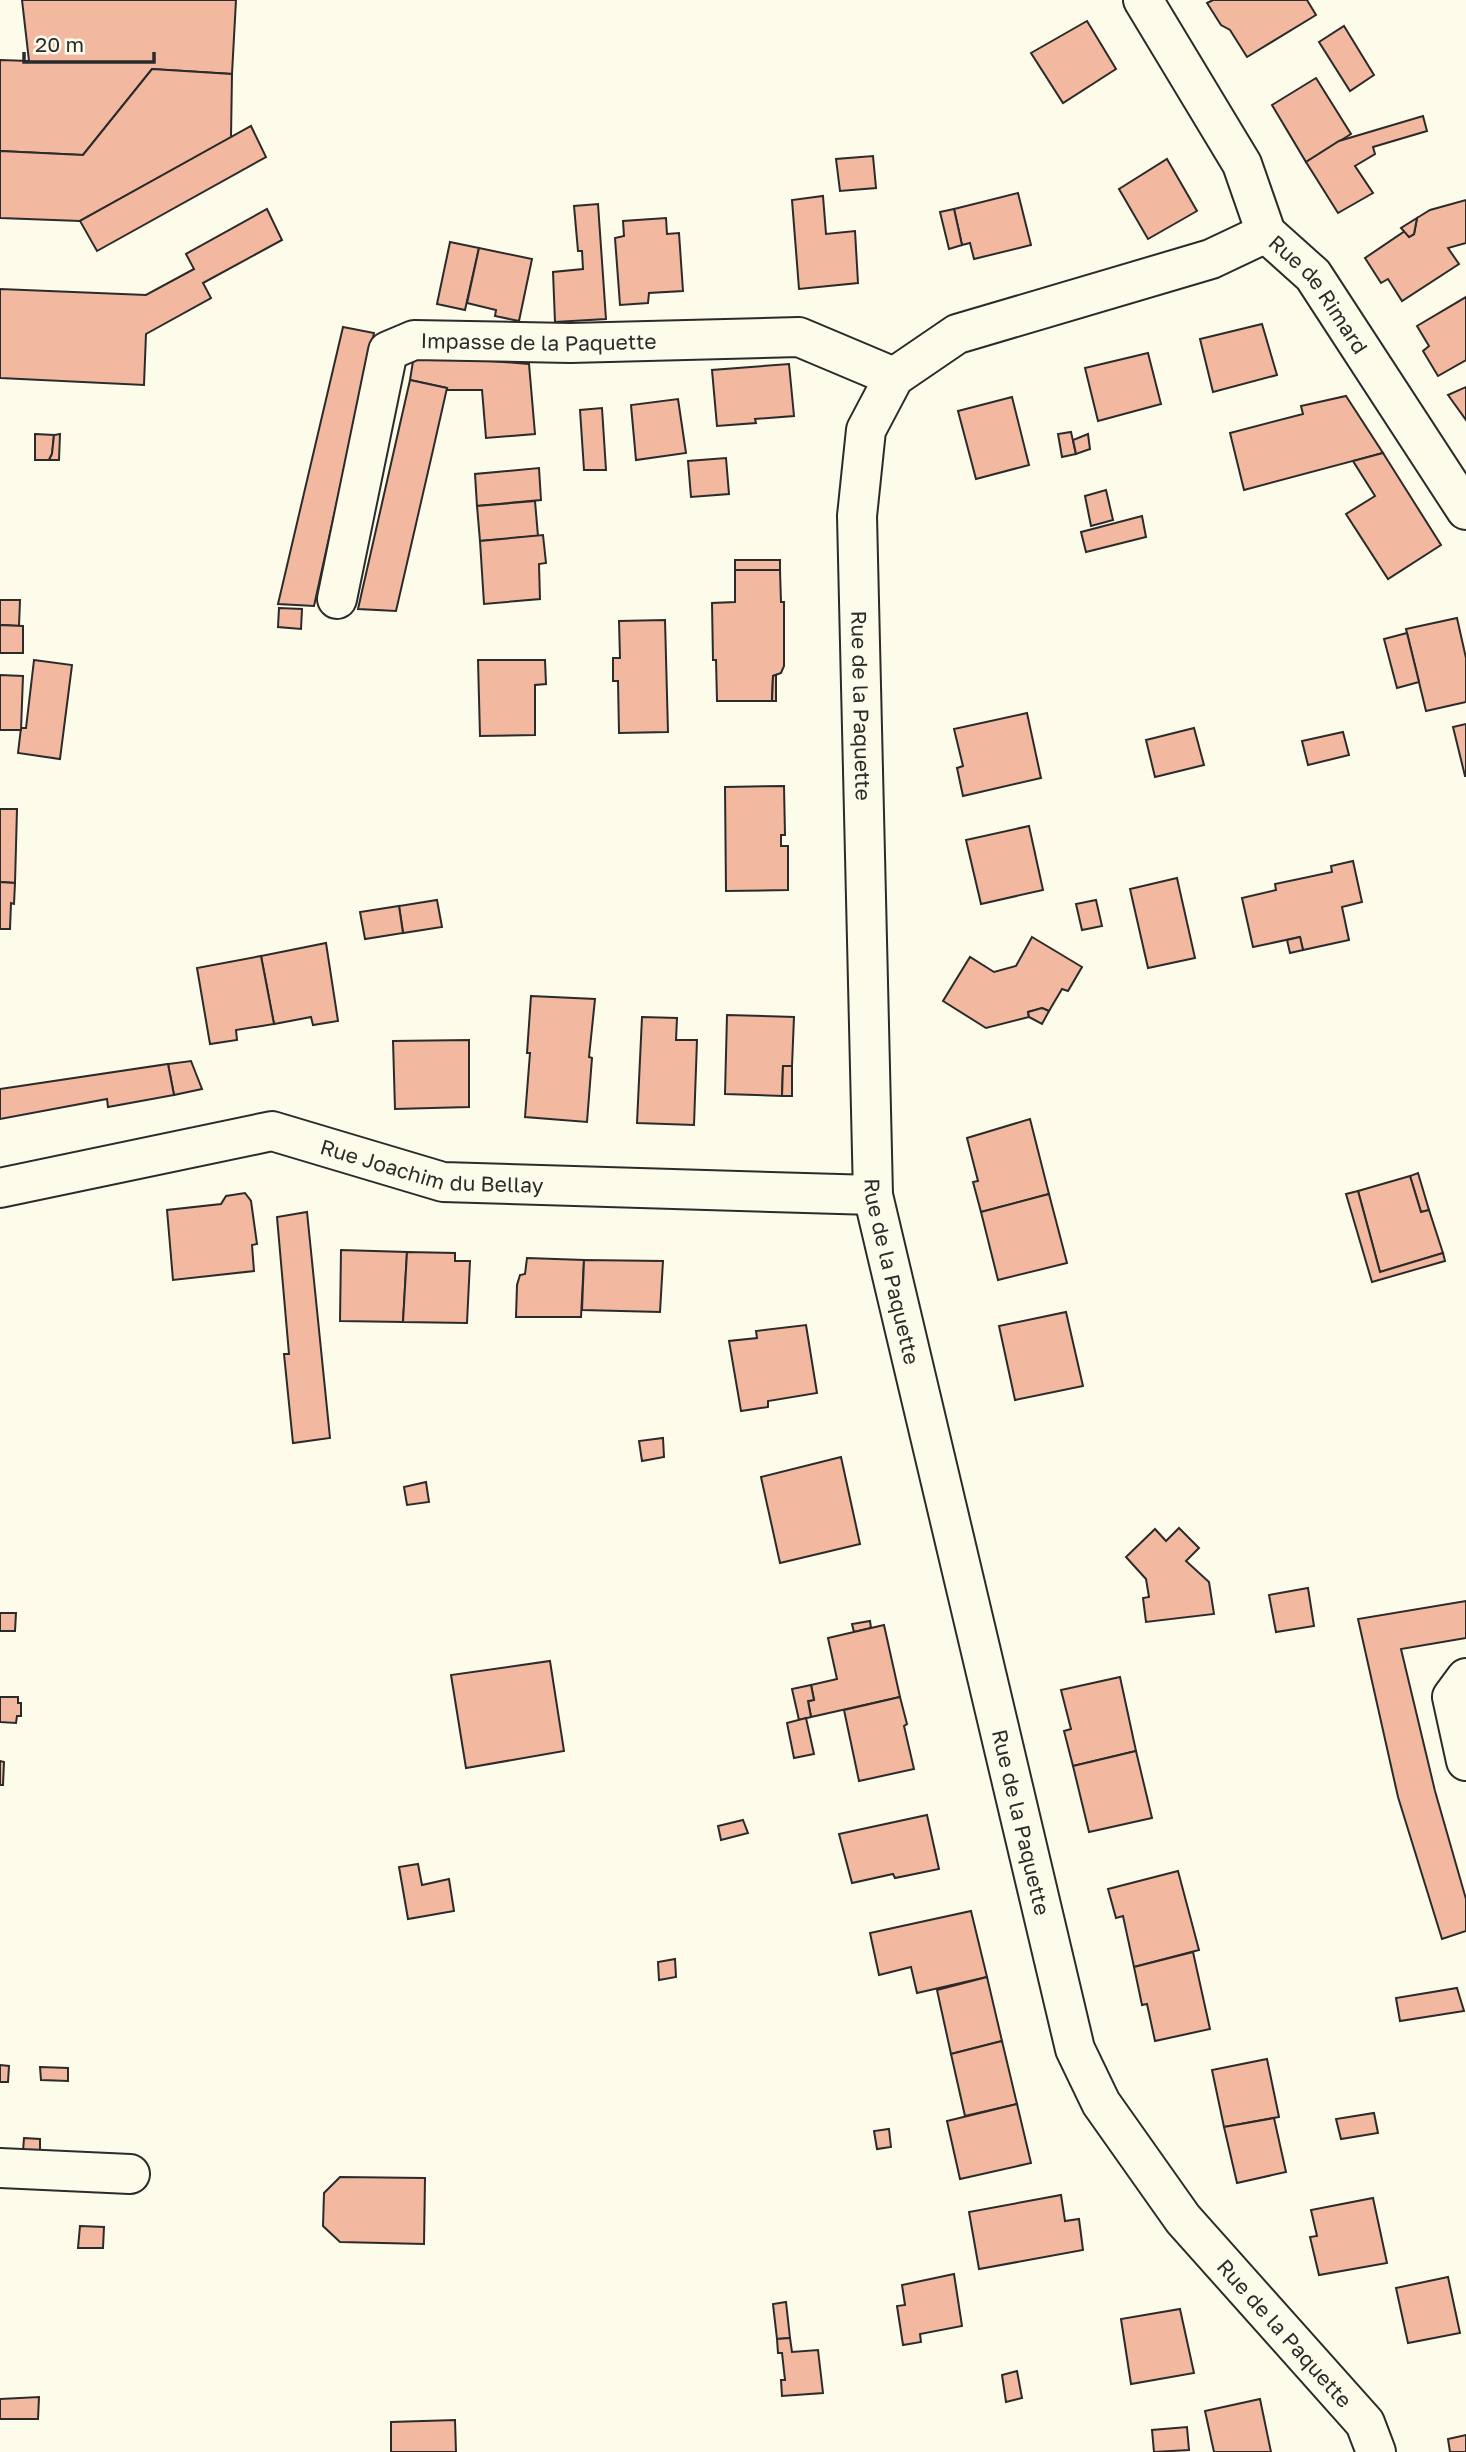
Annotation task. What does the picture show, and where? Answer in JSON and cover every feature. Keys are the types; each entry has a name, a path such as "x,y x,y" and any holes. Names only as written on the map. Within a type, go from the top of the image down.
{"street":[{"name":"Rue de Rimard","path":"1143,0 1242,164 1266,233 1313,275 1466,510"},
{"name":"Rue de la Paquette","path":"1266,233 1211,260 957,334 894,377 866,430 857,516 873,1195 1075,2049 1101,2103 1183,2219 1365,2423 1376,2452"},
{"name":"Impasse de la Paquette","path":"337,599 388,351 414,340 570,343 799,337 894,377"},
{"name":"Rue Joachim du Bellay","path":"0,1188 272,1131 443,1182 873,1195"},
{"path":"1466,1678 1452,1697 1466,1761"},
{"path":"0,2168 130,2174"}],"building":[{"path":"22,0 236,0 232,74 152,69 83,155 0,151 0,60 29,61"},
{"path":"1213,0 1307,0 1316,15 1247,57 1230,30 1221,25 1207,3"},
{"path":"1087,21 1116,69 1063,103 1031,53"},
{"path":"1344,26 1374,75 1350,91 1319,42"},
{"path":"152,69 232,74 231,138 80,221 0,218 0,151 83,155"},
{"path":"1316,78 1351,134 1306,162 1272,105"},
{"path":"1423,116 1427,131 1373,147 1375,154 1355,166 1373,193 1338,213 1306,162 1339,141"},
{"path":"251,126 266,157 97,251 80,221"},
{"path":"873,156 876,188 840,191 836,159"},
{"path":"1167,159 1197,211 1148,239 1119,189"},
{"path":"1018,193 1031,245 974,259 970,243 962,245 954,209"},
{"path":"823,196 826,234 855,231 858,283 799,289 792,200"},
{"path":"1466,200 1466,243 1448,248 1459,264 1402,301 1388,279 1381,283 1365,258 1405,231 1409,237 1414,234 1417,218 1430,210"},
{"path":"598,204 606,319 555,322 553,272 583,269 582,251 578,251 574,206"},
{"path":"267,209 282,240 203,283 211,298 146,334 144,385 0,378 0,289 146,295 194,269 186,254"},
{"path":"954,209 962,245 949,249 940,212"},
{"path":"666,218 667,234 679,233 683,291 649,293 648,303 620,305 615,238 624,236 623,221"},
{"path":"1417,218 1414,234 1409,237 1401,228"},
{"path":"450,242 479,248 465,310 437,304"},
{"path":"479,248 532,259 519,321 495,316 496,310 467,303"},
{"path":"1466,297 1466,360 1438,376 1423,351 1429,346 1417,326"},
{"path":"1262,324 1277,375 1213,392 1200,339"},
{"path":"343,327 374,333 314,606 278,604"},
{"path":"1148,353 1161,404 1098,421 1085,368"},
{"path":"414,355 529,364 535,434 486,438 482,390 446,390 447,388 410,380"},
{"path":"789,364 794,416 717,426 712,370"},
{"path":"410,380 447,388 433,450 396,611 358,609"},
{"path":"1466,387 1466,420 1448,395"},
{"path":"1346,396 1383,453 1244,490 1230,433 1303,414 1301,406"},
{"path":"1012,397 1029,465 976,479 958,411"},
{"path":"678,399 686,453 636,460 631,405"},
{"path":"602,408 606,470 584,470 580,410"},
{"path":"1071,432 1076,454 1062,457 1058,434"},
{"path":"35,434 54,435 49,460 35,460"},
{"path":"60,434 59,460 49,460 54,435"},
{"path":"1088,434 1090,449 1076,454 1073,440"},
{"path":"1383,453 1441,545 1388,579 1346,514 1375,496 1353,461"},
{"path":"726,458 729,494 691,497 688,461"},
{"path":"539,468 541,500 477,506 475,474"},
{"path":"1106,490 1113,520 1091,526 1085,496"},
{"path":"535,501 538,536 480,541 477,506"},
{"path":"1142,516 1146,537 1086,552 1081,532"},
{"path":"543,535 546,563 539,564 540,599 484,604 480,541"},
{"path":"735,560 780,560 780,570 735,570"},
{"path":"735,570 780,570 781,602 784,602 784,666 781,673 773,676 772,701 717,701 712,603 735,602"},
{"path":"0,600 20,600 19,626 0,625"},
{"path":"279,608 302,609 301,629 278,627"},
{"path":"1457,618 1466,658 1466,702 1426,711 1406,629"},
{"path":"665,620 668,732 619,733 618,681 613,681 613,658 620,658 619,621"},
{"path":"0,625 23,626 23,653 0,653"},
{"path":"1407,633 1419,682 1397,688 1384,639"},
{"path":"34,660 72,665 60,759 18,753 21,728 26,728"},
{"path":"478,660 545,660 546,684 535,685 535,735 480,736"},
{"path":"0,675 23,676 21,730 0,730"},
{"path":"776,675 776,701 772,701 773,676"},
{"path":"1027,713 1041,778 963,796 957,768 963,766 954,729"},
{"path":"1466,724 1466,776 1465,776 1453,727"},
{"path":"1194,728 1204,765 1155,777 1146,740"},
{"path":"1343,732 1349,755 1308,765 1302,741"},
{"path":"784,786 785,835 781,835 781,846 788,846 788,890 726,891 725,787"},
{"path":"0,809 17,809 15,883 0,882"},
{"path":"1029,826 1043,890 981,904 966,840"},
{"path":"1353,861 1362,902 1342,907 1349,940 1303,950 1300,937 1253,947 1242,898 1276,890 1275,884 1332,872 1331,866"},
{"path":"1177,878 1195,958 1148,968 1130,889"},
{"path":"0,882 15,883 10,929 0,929"},
{"path":"437,900 442,927 403,933 399,906"},
{"path":"1096,900 1102,926 1082,930 1076,904"},
{"path":"399,906 403,933 365,939 360,912"},
{"path":"1032,937 1082,967 1068,991 1062,989 1049,1011 1042,1008 1028,1012 1029,1017 986,1028 943,1001 970,957 994,972 1016,966"},
{"path":"1300,937 1303,950 1290,953 1287,940"},
{"path":"326,943 338,1021 313,1025 311,1017 274,1024 261,956"},
{"path":"261,956 274,1024 236,1030 237,1040 210,1044 197,968"},
{"path":"531,996 595,999 589,1057 592,1058 587,1122 525,1117"},
{"path":"1042,1008 1049,1011 1042,1024 1029,1017 1028,1012"},
{"path":"727,1015 794,1017 792,1066 783,1066 782,1096 725,1094"},
{"path":"642,1017 677,1018 676,1040 697,1040 694,1125 637,1123"},
{"path":"469,1040 469,1107 395,1109 393,1041"},
{"path":"191,1061 202,1089 174,1095 168,1064"},
{"path":"168,1064 174,1095 108,1107 107,1099 0,1119 0,1089"},
{"path":"783,1066 792,1066 792,1096 782,1096"},
{"path":"1030,1119 1049,1194 981,1212 973,1182 978,1181 967,1138"},
{"path":"1418,1173 1429,1210 1421,1212 1410,1176"},
{"path":"1410,1176 1421,1212 1429,1210 1443,1253 1380,1272 1358,1191"},
{"path":"1358,1191 1380,1272 1443,1253 1445,1261 1372,1282 1346,1194"},
{"path":"245,1193 251,1201 257,1244 252,1245 254,1271 173,1280 167,1210 221,1204 226,1196"},
{"path":"1049,1194 1067,1263 998,1280 981,1212"},
{"path":"307,1212 330,1438 293,1443 284,1354 289,1354 277,1217"},
{"path":"341,1250 407,1252 403,1322 340,1321"},
{"path":"407,1252 455,1253 455,1261 470,1261 467,1323 403,1322"},
{"path":"527,1258 584,1260 581,1317 516,1317 517,1285 520,1275 525,1274"},
{"path":"584,1260 663,1261 660,1312 582,1310"},
{"path":"1066,1312 1083,1386 1015,1400 999,1326"},
{"path":"806,1325 817,1393 768,1401 768,1407 741,1411 729,1341 757,1338 756,1331"},
{"path":"663,1438 664,1457 642,1461 639,1441"},
{"path":"841,1457 860,1544 780,1563 761,1477"},
{"path":"426,1482 429,1502 407,1505 404,1487"},
{"path":"1179,1528 1199,1548 1186,1561 1209,1582 1214,1614 1146,1622 1143,1598 1149,1597 1146,1579 1126,1557 1155,1529 1166,1541"},
{"path":"1308,1588 1314,1626 1276,1632 1269,1595"},
{"path":"1466,1601 1466,1638 1401,1649 1435,1791 1466,1899 1466,1931 1442,1939 1398,1797 1358,1619"},
{"path":"0,1613 16,1613 15,1631 0,1631"},
{"path":"870,1621 871,1628 854,1632 852,1624"},
{"path":"884,1625 900,1697 811,1717 808,1701 814,1700 811,1685 837,1679 828,1638"},
{"path":"550,1661 564,1751 466,1768 451,1675"},
{"path":"1120,1677 1136,1751 1073,1766 1064,1731 1071,1729 1061,1690"},
{"path":"811,1685 814,1700 808,1701 811,1717 799,1720 792,1689"},
{"path":"0,1697 18,1697 21,1716 17,1716 16,1723 0,1722"},
{"path":"900,1697 914,1769 859,1781 844,1710"},
{"path":"806,1718 814,1754 794,1758 787,1723"},
{"path":"1136,1751 1152,1818 1089,1832 1073,1766"},
{"path":"0,1761 4,1762 3,1785 0,1785"},
{"path":"927,1815 939,1869 895,1878 893,1874 852,1883 839,1834"},
{"path":"743,1820 748,1833 721,1840 718,1826"},
{"path":"418,1864 422,1885 449,1879 454,1911 408,1919 399,1867"},
{"path":"1178,1871 1199,1950 1134,1967 1123,1916 1116,1918 1108,1889"},
{"path":"971,1911 987,1977 917,1993 911,1967 879,1975 870,1933"},
{"path":"1193,1952 1210,2029 1155,2041 1147,2004 1142,2005 1134,1967"},
{"path":"675,1959 676,1977 659,1980 658,1962"},
{"path":"987,1977 1002,2041 951,2054 937,1990"},
{"path":"1457,1988 1464,2011 1400,2021 1396,1998"},
{"path":"1002,2041 1017,2104 965,2116 951,2054"},
{"path":"1267,2059 1279,2117 1224,2127 1212,2070"},
{"path":"0,2065 9,2066 8,2082 0,2082"},
{"path":"40,2067 68,2068 68,2081 41,2080"},
{"path":"1017,2104 1031,2163 960,2179 947,2121"},
{"path":"1374,2113 1378,2133 1341,2139 1336,2119"},
{"path":"1274,2118 1286,2172 1237,2183 1224,2127"},
{"path":"889,2129 891,2147 877,2149 874,2131"},
{"path":"24,2138 40,2139 40,2152 23,2151"},
{"path":"340,2177 425,2178 424,2244 340,2242 323,2226 324,2193"},
{"path":"1061,2195 1065,2221 1079,2219 1083,2250 979,2269 969,2212"},
{"path":"1373,2198 1387,2263 1319,2275 1310,2237 1317,2236 1311,2210"},
{"path":"80,2226 104,2227 103,2248 78,2248"},
{"path":"954,2274 962,2326 920,2334 921,2342 903,2345 897,2306 905,2305 902,2285"},
{"path":"1448,2277 1460,2333 1408,2343 1396,2288"},
{"path":"786,2302 790,2338 777,2339 773,2304"},
{"path":"1180,2309 1194,2373 1131,2384 1121,2319"},
{"path":"790,2338 792,2352 818,2350 823,2393 782,2396 781,2380 785,2380 782,2353 778,2353 777,2339"},
{"path":"1017,2371 1022,2398 1006,2402 1002,2375"},
{"path":"39,2397 38,2419 0,2419 0,2399"},
{"path":"1260,2399 1271,2452 1214,2452 1205,2411"},
{"path":"455,2420 456,2452 391,2452 391,2422"},
{"path":"1187,2427 1189,2450 1154,2452 1152,2430"},
{"path":"1466,2435 1466,2452 1450,2452 1448,2439"}]}
